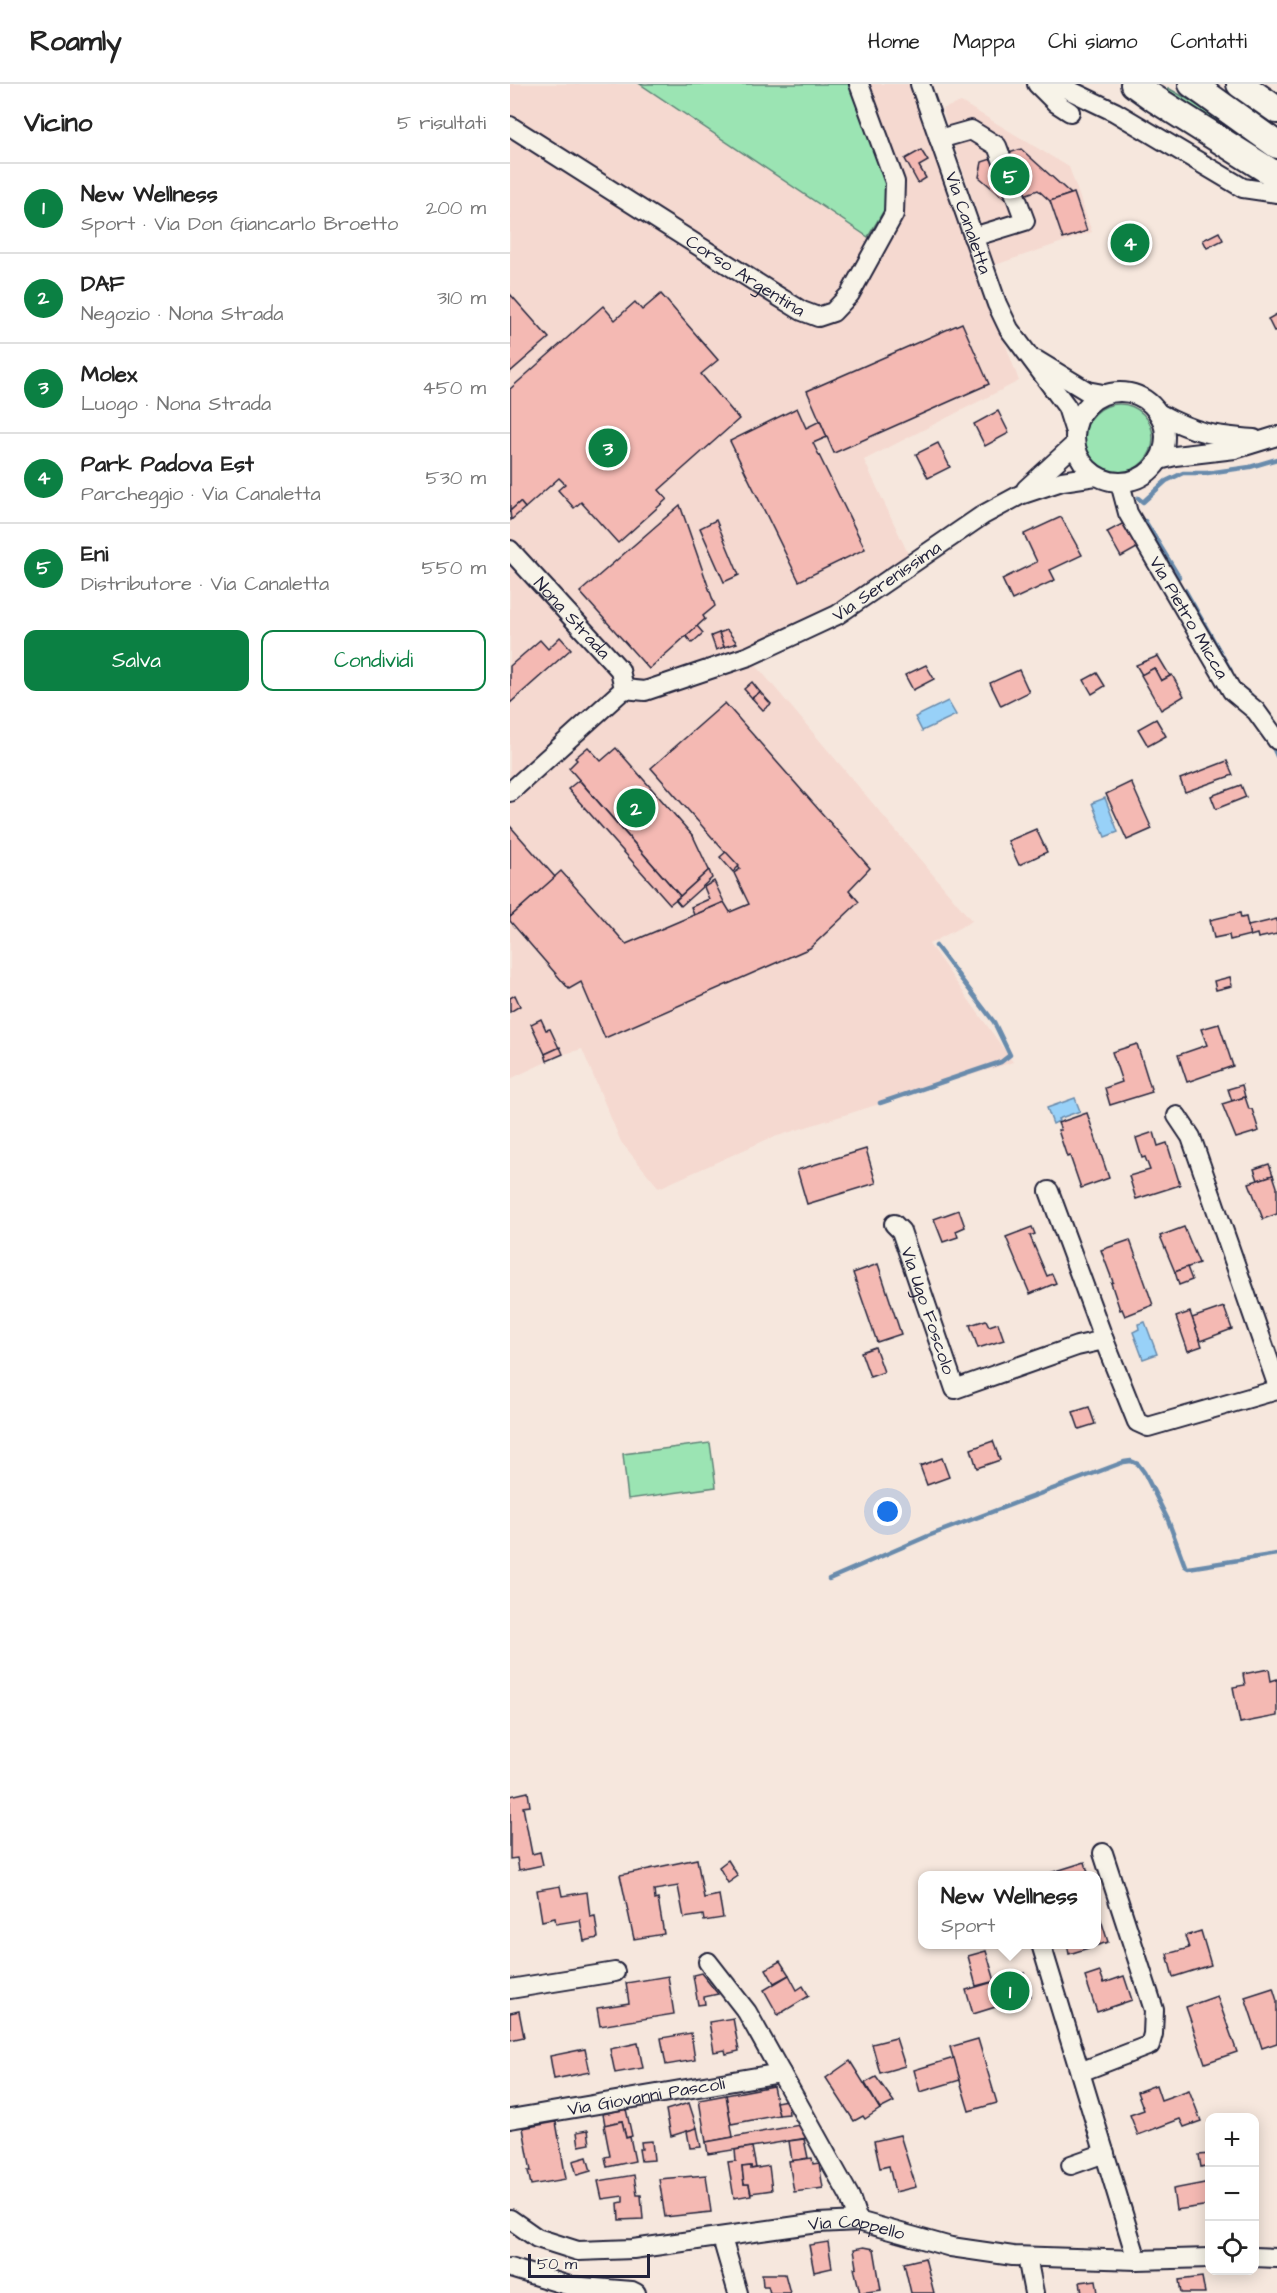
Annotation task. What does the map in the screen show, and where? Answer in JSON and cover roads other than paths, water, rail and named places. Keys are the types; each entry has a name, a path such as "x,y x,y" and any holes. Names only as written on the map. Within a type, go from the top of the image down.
{"highway":[{"path":"1134,84 1277,177"},
{"path":"1192,84 1277,145"},
{"path":"1240,84 1277,110"}],"street":[{"name":"Corso Argentina","path":"510,126 802,311 818,317 833,312 850,294 894,214 895,182 859,84"},
{"name":"Via Canaletta","path":"920,84 997,304 1009,328 1067,407 1074,437"},
{"path":"1037,84 1056,103 1070,112"},
{"path":"1048,84 1067,89 1115,112 1243,188 1277,193"},
{"path":"939,139 971,130 997,146 1025,220 973,237"},
{"name":"Via Canaletta","path":"1028,355 1087,391 1103,394"},
{"path":"1103,394 1119,391 1134,394 1148,401 1164,424 1164,449 1159,460 1149,472 1135,480 1120,483"},
{"name":"Via Serenissima","path":"1020,495 1074,437 1080,414 1090,402 1103,394"},
{"path":"1158,413 1186,428 1206,434 1269,438"},
{"path":"1074,437 1079,457 1086,468 1096,476"},
{"path":"1159,460 1235,449 1269,438"},
{"name":"Via Serenissima","path":"624,689 645,691 748,656 837,615 983,515 1020,495 1062,481 1096,476 1120,483"},
{"name":"Via Pietro Micca","path":"1120,483 1128,513 1232,691 1256,711 1277,740"},
{"name":"Nona Strada","path":"510,550 620,670 624,689"},
{"path":"510,792 624,689"},
{"path":"1177,1116 1191,1137 1277,1384"},
{"path":"1049,1191 1133,1416 1143,1425 1155,1425 1277,1390"},
{"name":"Via Ugo Foscolo","path":"894,1224 900,1231 955,1389 1077,1346 1104,1341"},
{"path":"1080,2072 1150,2045 1153,2034 1153,2009 1103,1853"},
{"path":"1043,1949 1137,2260"},
{"path":"708,1962 747,2012 850,2197 858,2221"},
{"path":"510,1989 615,1972"},
{"name":"Via Giovanni Pascoli","path":"510,2119 781,2073"},
{"path":"1071,2165 1105,2153"},
{"name":"Via Cappello","path":"510,2219 537,2238 578,2251 633,2249 818,2223 858,2221 951,2247 1027,2257 1137,2260 1205,2258"},
{"path":"722,2238 738,2293"},
{"path":"1027,2257 1034,2293"},
{"path":"1259,2257 1277,2258"},
{"path":"510,2268 570,2286 636,2293"}],"water":[{"path":"948,701 956,715 922,731 915,717"},
{"path":"1105,798 1118,832 1105,837 1092,803"},
{"path":"1075,1098 1080,1111 1058,1119 1059,1121 1053,1124 1047,1108"},
{"path":"1145,1322 1157,1354 1143,1359 1133,1332 1139,1329 1138,1324"}],"waterway":[{"path":"1138,498 1143,502 1166,481 1183,473 1207,473 1250,467 1277,459"},
{"path":"1145,521 1179,577"},
{"path":"1185,590 1231,671"},
{"path":"1242,688 1251,695"},
{"path":"1272,745 1277,756"},
{"path":"880,1103 1001,1062 1010,1055 994,1022 936,946"},
{"path":"829,1579 928,1536 1131,1461 1138,1464 1144,1472 1168,1520 1185,1566 1188,1568 1277,1554"}],"place":[{"name":"Eni","path":"1010,176"},
{"name":"Park Padova Est","path":"1130,243"},
{"name":"Molex","path":"608,448"},
{"name":"DAF","path":"636,808"},
{"name":"New Wellness","path":"1010,1991"}]}
